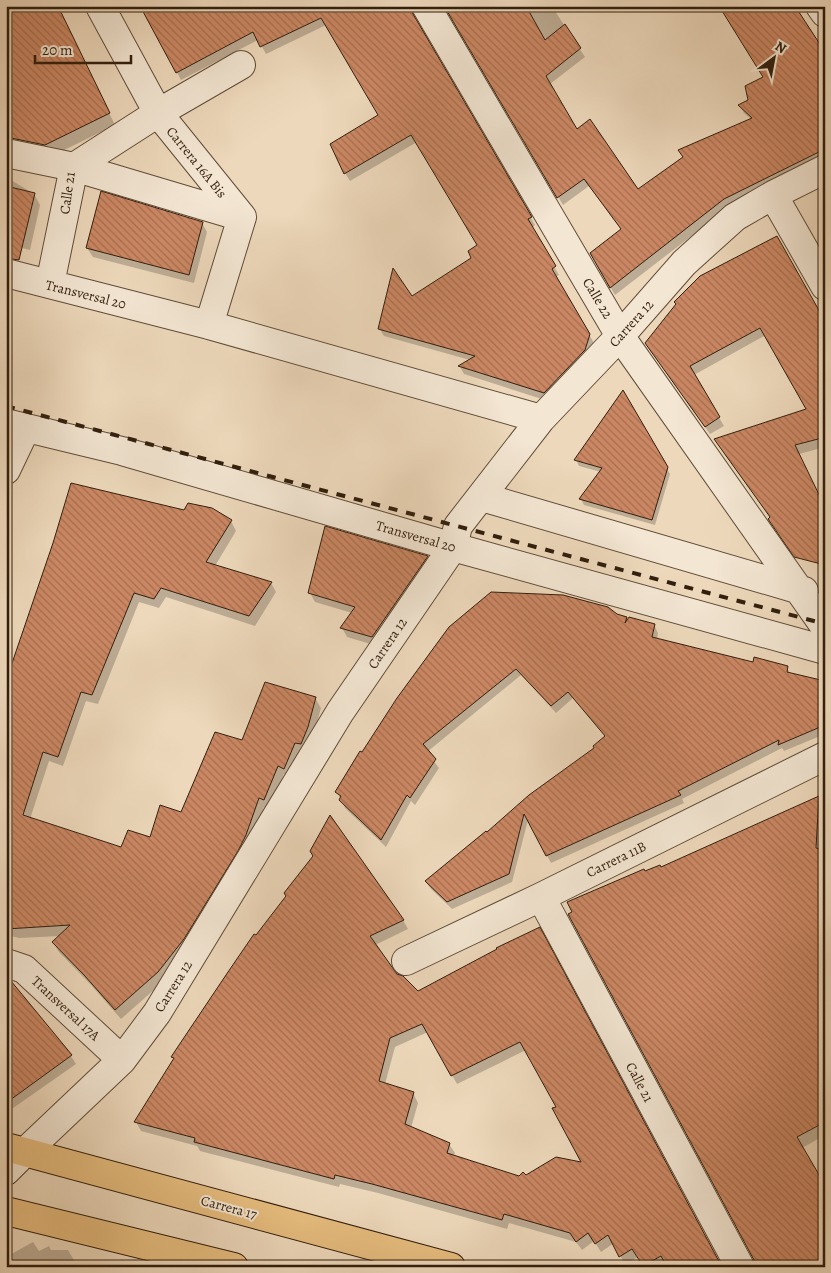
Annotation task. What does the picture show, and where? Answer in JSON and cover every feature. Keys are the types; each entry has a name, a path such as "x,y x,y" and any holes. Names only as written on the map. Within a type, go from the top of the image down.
{"main road":[{"name":"Carrera 17","path":"13,1152 451,1267"},
{"path":"6,1211 234,1267"}],"street":[{"name":"Carrera 16A Bis","path":"100,6 158,113 242,217"},
{"name":"Calle 22","path":"426,6 620,336 825,627"},
{"path":"820,6 825,13"},
{"path":"74,167 158,113 241,65"},
{"name":"Calle 21","path":"6,153 74,167 50,284"},
{"path":"74,167 242,217 209,325"},
{"name":"Carrera 12","path":"6,1171 13,1152 122,1060 157,1013 340,712 453,547 458,526 541,419 620,336 684,263 735,217 773,195 825,169"},
{"path":"773,195 825,286"},
{"name":"Transversal 20","path":"6,273 209,325 541,419"},
{"path":"7,465 16,426"},
{"name":"Transversal 20","path":"16,426 122,451 453,547 825,650"},
{"path":"482,497 825,597"},
{"name":"Carrera 11B","path":"406,960 541,897 825,756"},
{"name":"Calle 21","path":"541,897 740,1267"},
{"name":"Transversal 17A","path":"6,963 24,969 122,1060"}],"building":[{"path":"6,6 58,6 110,113 45,145 6,137"},
{"path":"140,6 410,6 532,217 528,219 556,266 552,269 590,334 585,350 544,393 458,366 475,356 378,329 393,268 412,296 471,258 468,251 477,245 411,135 344,174 330,144 378,115 321,18 260,47 253,32 176,73"},
{"path":"444,6 526,6 545,40 565,24 581,48 546,76 577,129 590,119 638,189 683,157 678,150 752,118 738,105 748,100 745,86 763,77 719,6 795,6 825,52 825,149 724,199 610,288 590,253 621,229 584,179 557,198"},
{"path":"6,186 35,193 19,260 6,258"},
{"path":"101,191 203,222 189,275 86,248"},
{"path":"777,236 825,321 825,443 822,438 795,445 825,507 825,565 794,557 768,519 770,517 714,439 806,409 760,328 690,366 720,417 705,427 645,343 676,304 674,302 700,276"},
{"path":"623,390 668,467 652,520 579,499 602,468 574,460"},
{"path":"71,483 184,510 188,503 212,508 232,520 206,562 272,582 249,616 161,588 154,599 134,593 92,695 81,692 58,757 43,752 23,815 121,847 128,830 150,837 160,805 181,812 215,732 242,740 265,682 316,697 301,744 295,743 284,769 278,766 264,800 259,798 246,835 238,851 184,939 158,972 115,1010 52,942 70,925 6,929 6,672 9,672 53,543"},
{"path":"325,526 428,556 372,637 340,628 355,607 308,593"},
{"path":"491,592 563,595 608,607 617,614 627,617 625,623 629,617 655,624 652,637 753,662 754,657 788,666 787,672 825,681 825,725 778,745 779,740 678,791 681,795 546,856 524,814 509,874 447,902 425,881 487,832 529,795 594,748 593,746 605,736 568,692 551,706 516,669 423,744 436,759 410,798 407,795 381,840 339,800 341,796 335,792 360,751 362,752 397,698 449,627"},
{"path":"819,796 816,848 825,850 825,1122 797,1137 825,1185 825,1267 756,1267 754,1260 568,914 572,912 567,902 644,869 645,871 660,865 661,867"},
{"path":"330,815 404,920 370,936 397,974 403,976 418,991 496,948 540,927 722,1267 667,1267 661,1256 643,1266 632,1249 619,1257 608,1235 595,1244 588,1233 576,1242 570,1233 504,1214 502,1220 372,1184 335,1175 334,1179 194,1142 195,1138 134,1122 174,1058 171,1057 228,972 254,934 256,935 286,896 284,893 313,856 310,851","holes":["422,1024 451,1076 520,1042 556,1107 552,1108 581,1162 556,1157 526,1175 523,1172 519,1176 447,1153 450,1143 405,1124 414,1092 379,1081 390,1038"]},
{"path":"6,980 11,981 72,1055 6,1103"}],"railway":[{"path":"6,406 825,624"}]}
